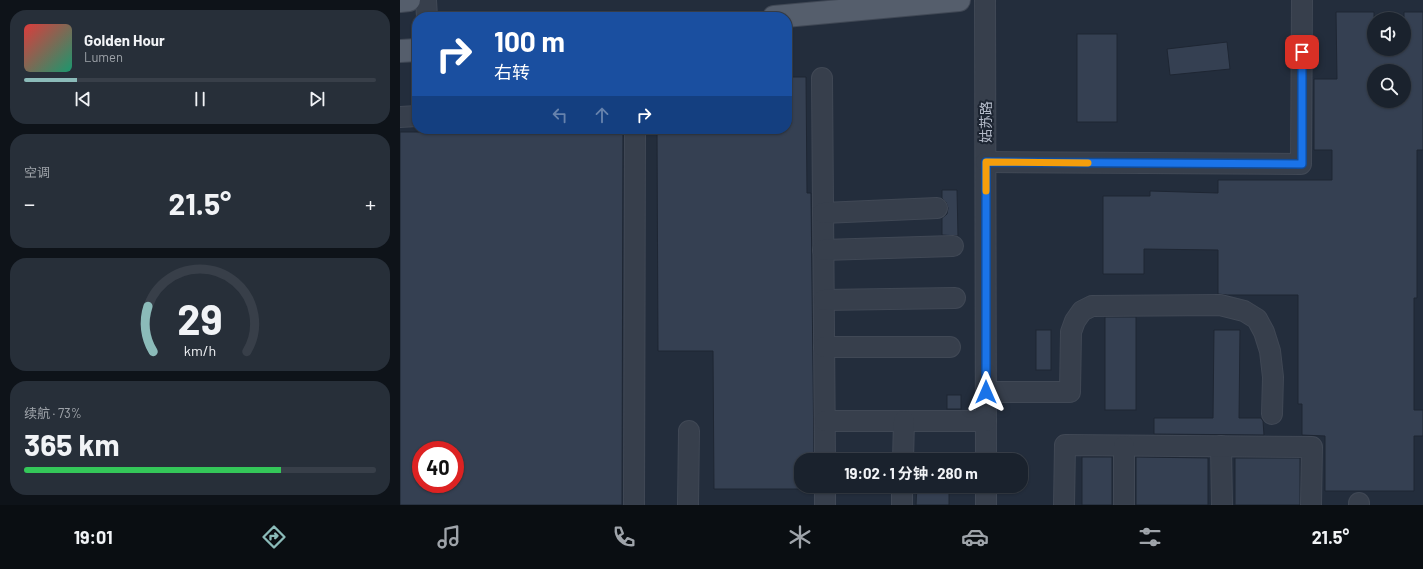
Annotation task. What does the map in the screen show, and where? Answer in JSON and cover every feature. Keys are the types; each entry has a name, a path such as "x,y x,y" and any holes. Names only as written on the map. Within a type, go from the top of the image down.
{"main road":[{"path":"400,1 409,0"},
{"path":"792,15 959,0"},
{"path":"400,51 412,50"}],"street":[{"path":"426,0 427,12"},
{"name":"姑苏路","path":"985,0 986,453"},
{"path":"986,162 1302,164 1302,0"},
{"path":"822,78 825,453"},
{"path":"400,117 412,116"},
{"path":"634,505 635,134"},
{"path":"823,213 937,208"},
{"path":"824,250 953,246"},
{"path":"824,300 954,298"},
{"path":"986,392 1070,392 1071,332 1075,321 1082,311 1092,306 1220,305 1244,311 1257,319 1264,332 1270,351 1273,377 1272,414"},
{"path":"824,347 950,347"},
{"path":"825,421 986,421"},
{"path":"903,453 904,421"},
{"path":"688,505 689,431"},
{"path":"1064,505 1065,445 1312,447 1312,505"},
{"path":"1124,446 1124,505"},
{"path":"1221,446 1222,505"},
{"path":"825,493 825,505"},
{"path":"902,493 902,505"},
{"path":"986,493 986,505"}],"building":[{"path":"1336,12 1367,12 1367,56 1411,56 1411,12 1423,12 1423,150 1417,150 1417,298 1414,298 1414,410 1423,410 1423,436 1414,436 1414,491 1325,491 1325,436 1302,435 1302,404 1298,404 1298,295 1218,294 1218,250 1144,249 1144,274 1103,274 1103,196 1150,196 1150,191 1218,193 1218,180 1332,180 1332,150 1314,150 1314,79 1337,79"},
{"path":"1077,34 1117,34 1117,122 1077,122"},
{"path":"1227,42 1230,69 1170,75 1167,49"},
{"path":"792,77 806,77 807,193 811,193 814,453 794,453 794,489 714,489 713,351 658,351 657,134 792,134"},
{"path":"400,132 412,132 412,134 623,134 622,505 400,505"},
{"path":"942,190 957,190 958,236 942,235 942,218 947,214 948,208 946,202 942,198"},
{"path":"1105,317 1136,317 1136,410 1105,410"},
{"path":"1036,330 1051,330 1051,370 1036,370"},
{"path":"1214,330 1240,330 1239,418 1261,418 1263,421 1264,435 1154,434 1154,418 1213,418"},
{"path":"947,395 961,395 961,409 947,409"},
{"path":"1082,457 1112,457 1112,505 1082,505"},
{"path":"1136,457 1208,458 1208,505 1136,505"},
{"path":"1235,458 1300,458 1300,505 1235,505"},
{"path":"917,493 949,493 949,505 916,505"}],"slow traffic":[{"path":"986,191 986,162 1088,163"}],"route":[{"path":"986,392 986,162 1302,164 1302,52"}]}
